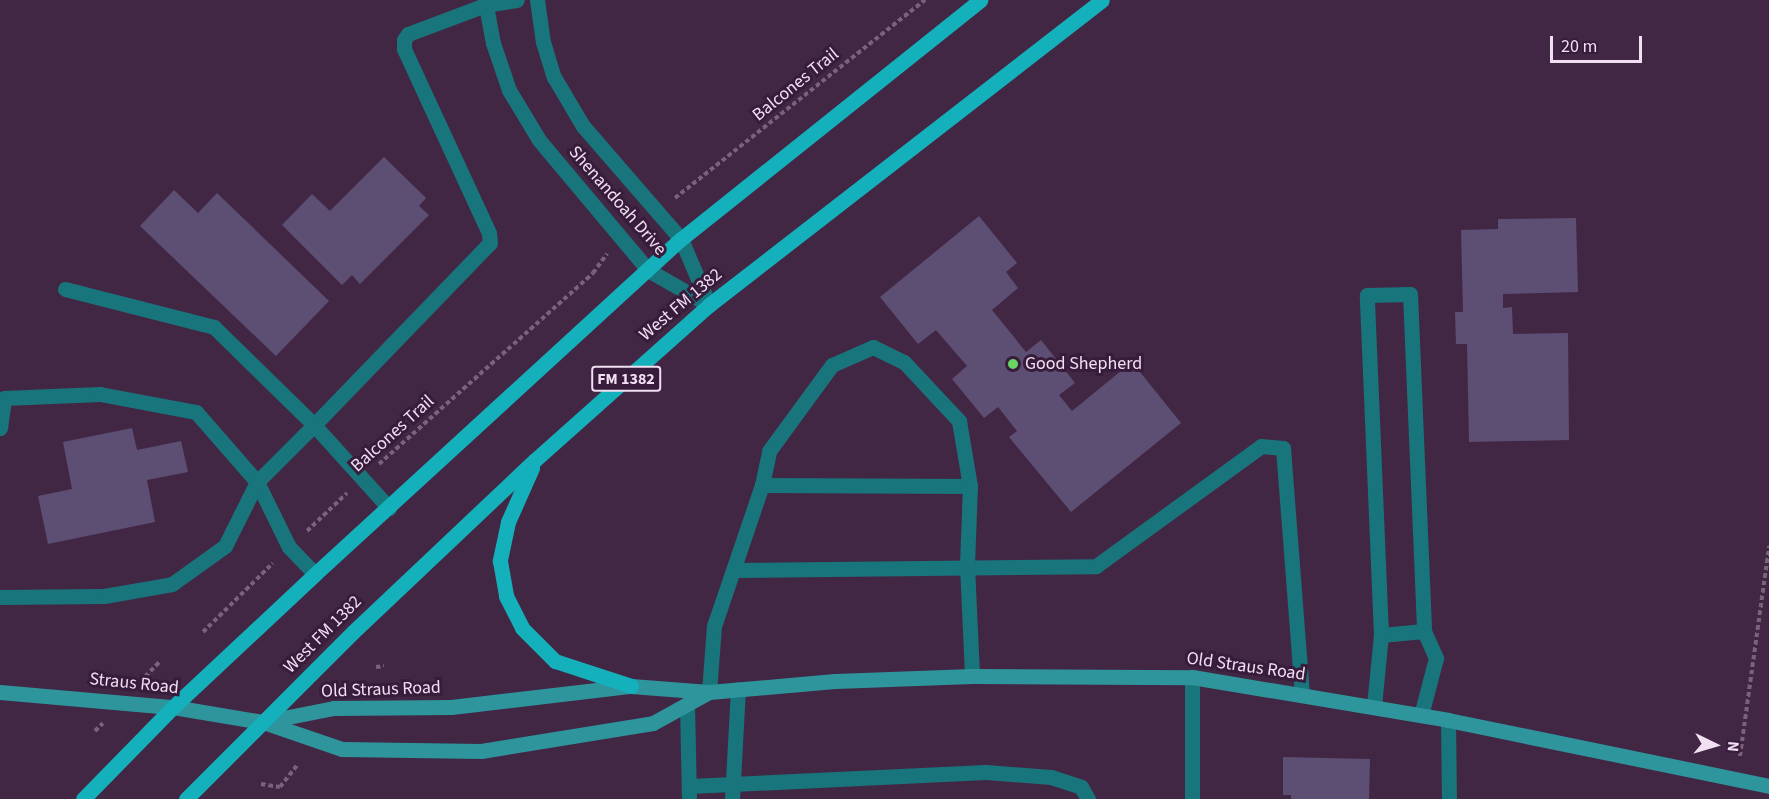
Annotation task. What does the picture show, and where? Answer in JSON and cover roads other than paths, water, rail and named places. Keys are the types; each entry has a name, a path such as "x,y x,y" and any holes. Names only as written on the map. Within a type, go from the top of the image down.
{"main road":[{"path":"83,799 173,707 315,574 681,239 980,0"},
{"name":"West FM 1382","path":"186,799 535,460 708,305 1102,0"},
{"path":"535,460 507,522 500,561 506,596 522,628 555,661 631,686"}],"street":[{"path":"0,597 104,596 172,584 225,546 257,482 490,243 489,233 404,49 408,34 485,3 517,0"},
{"name":"Shenandoah Drive","path":"537,0 543,42 555,77 577,116 681,239 708,305"},
{"name":"Shenandoah Drive","path":"485,3 509,90 539,140 648,270 708,305"},
{"path":"65,289 214,327 314,425 389,508"},
{"path":"1374,706 1381,635 1367,295 1410,294 1424,631 1436,658 1421,715"},
{"path":"709,692 714,626 762,486 769,451 832,365 873,347 904,362 959,421 970,486 968,565 972,676"},
{"path":"0,428 4,398 100,394 196,412 257,482 289,547 315,574"},
{"path":"735,570 968,565 1096,566 1260,446 1283,448 1302,694"},
{"path":"762,486 970,486"},
{"path":"1381,635 1424,631"},
{"name":"Old Straus Road","path":"263,722 334,708 451,706 631,686 709,692 972,676 1192,677 1374,706 1769,786"},
{"path":"1192,677 1192,799"},
{"path":"732,793 738,689"},
{"name":"Straus Road","path":"0,692 173,707 263,722"},
{"name":"Old Straus Road","path":"263,722 342,749 482,751 653,723 709,692"},
{"path":"687,704 690,793 732,793 986,772 1051,777 1082,787 1088,799"},
{"path":"1448,720 1449,799"}],"place":[{"name":"Good Shepherd","path":"1013,364"}]}
